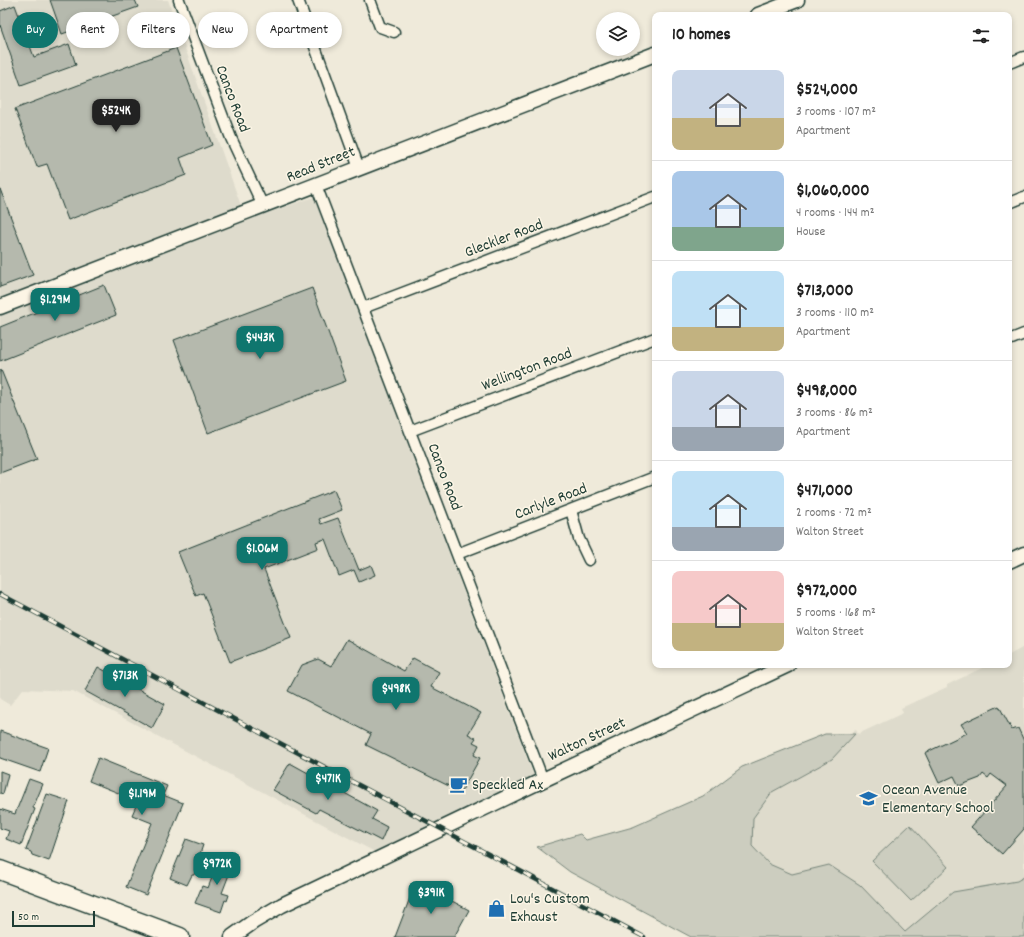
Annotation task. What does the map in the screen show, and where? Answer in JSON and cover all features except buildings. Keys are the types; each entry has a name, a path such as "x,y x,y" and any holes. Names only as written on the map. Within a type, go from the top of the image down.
{"highway":[{"path":"0,870 180,937"}],"street":[{"name":"Canco Road","path":"179,0 231,138 263,206"},
{"path":"298,0 359,168"},
{"path":"370,0 380,27 394,32"},
{"path":"766,12 797,0"},
{"name":"Read Street","path":"0,307 652,55"},
{"path":"1012,62 1024,57"},
{"name":"Canco Road","path":"316,185 543,780"},
{"path":"1012,202 1024,197"},
{"name":"Gleckler Road","path":"363,308 652,198"},
{"path":"1012,339 1024,334"},
{"name":"Wellington Road","path":"410,431 652,339"},
{"name":"Carlyle Road","path":"457,554 652,478"},
{"path":"570,510 579,539 589,560"},
{"path":"1012,560 1024,554"},
{"name":"Walton Street","path":"232,937 253,922 282,905 782,668"}],"shaded area":[{"path":"0,0 168,0 172,12 127,12 127,48 185,48 246,220 314,197 534,777 375,852 73,691 23,689 10,705 0,699"},
{"name":"Ocean Avenue Elementary School","path":"1024,647 1024,936 716,937 580,864 856,730 858,734 903,713 901,708 947,687 947,685 982,668 1012,668 1012,653"},
{"path":"825,734 855,734 832,759 772,792 753,818 752,846 769,864 792,874 829,865 860,885 905,932 953,892 1017,881 1024,877 1024,937 691,937 570,872 537,847 580,834 586,840 633,827 703,796 742,767"},
{"path":"910,825 948,867 911,901 872,861"}],"railway":[{"path":"0,594 644,937"}],"place":[{"name":"Speckled Ax","path":"459,785"},
{"name":"Ocean Avenue Elementary School","path":"869,799"},
{"name":"Lou's Custom Exhaust","path":"497,908"}]}
